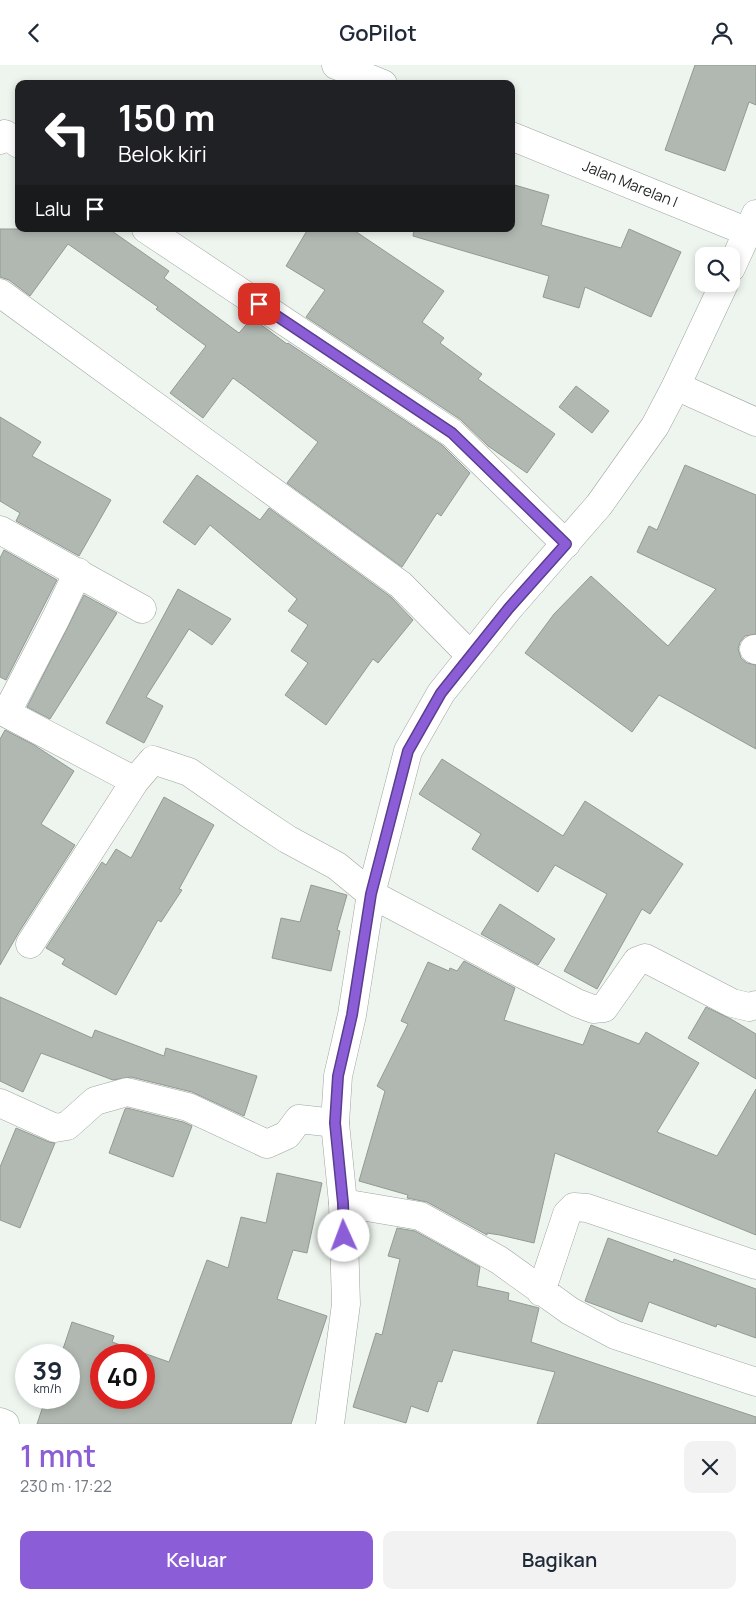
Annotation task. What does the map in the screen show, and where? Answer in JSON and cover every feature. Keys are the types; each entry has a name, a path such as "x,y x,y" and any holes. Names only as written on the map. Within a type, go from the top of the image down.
{"street":[{"path":"336,65 373,80"},
{"path":"0,140 5,134 15,141"},
{"name":"Jalan Marelan I","path":"515,137 752,223"},
{"path":"740,249 752,223"},
{"path":"150,232 452,433 566,544"},
{"path":"330,1424 346,1303 343,1203 335,1123 338,1076 352,1015 371,894 408,751 441,693 470,655 599,505 655,426 720,292"},
{"path":"0,293 401,585 470,655"},
{"path":"676,386 756,422"},
{"path":"0,530 142,609"},
{"path":"78,572 56,618 3,711 135,781"},
{"path":"30,944 135,781 153,760 189,772 287,839 337,867 371,894 577,1003 592,1009 604,1008 637,961 645,958 732,1003 749,1007 756,1005"},
{"path":"0,1103 55,1128 67,1127 95,1101 127,1092 188,1107 267,1144 287,1135 299,1119 335,1123"},
{"path":"343,1203 420,1216 498,1260 570,1311 615,1335 756,1382"},
{"path":"541,1292 567,1215 574,1207 587,1208 756,1265"},
{"path":"0,1422 5,1424"}],"building":[{"path":"695,65 756,65 756,105 749,102 725,171 665,150"},
{"path":"515,185 549,195 541,225 621,248 629,229 681,252 651,317 585,287 579,308 543,297 549,276 413,236 414,232 515,232"},
{"path":"0,229 15,229 15,232 113,232 169,271 164,278 239,333 252,318 287,344 442,445 470,473 441,516 437,513 402,567 287,483 318,442 244,386 233,378 203,418 170,393 206,346 156,309 158,307 68,244 30,296 9,280 0,277"},
{"path":"306,232 356,232 444,291 422,322 444,338 440,343 482,374 478,379 555,434 527,473 488,446 461,420 306,317 325,290 286,266"},
{"path":"576,386 609,411 592,433 559,407"},
{"path":"0,417 41,442 32,456 111,500 79,556 16,521 20,513 0,501"},
{"path":"685,465 756,495 756,634 745,636 740,642 738,649 741,658 747,663 756,665 756,749 659,695 632,732 525,653 554,614 591,576 668,646 716,589 637,552 649,526 657,530"},
{"path":"197,475 260,520 269,508 391,597 413,620 378,663 373,659 326,725 285,695 308,663 291,651 308,625 288,611 297,599 210,525 195,545 163,522"},
{"path":"4,550 57,580 6,680 0,677 0,558"},
{"path":"178,589 231,619 212,645 189,629 146,697 163,706 144,743 106,723"},
{"path":"84,595 117,613 50,719 27,707"},
{"path":"5,730 34,745 74,771 41,824 75,845 0,965 0,739"},
{"path":"442,759 563,836 585,801 683,864 650,914 642,909 597,989 564,971 607,894 555,865 538,892 472,849 481,834 419,794"},
{"path":"164,797 214,825 179,889 182,890 161,922 158,920 116,995 62,964 65,959 46,948 102,862 106,865 116,849 131,858"},
{"path":"311,885 347,895 337,930 340,931 331,971 272,958 281,918 300,922"},
{"path":"500,904 555,939 538,965 481,934"},
{"path":"464,961 515,988 504,1020 583,1045 591,1025 639,1044 646,1032 699,1063 657,1132 717,1156 756,1089 756,1235 555,1153 534,1243 500,1235 487,1233 487,1235 427,1202 407,1198 408,1195 359,1181 385,1091 377,1086 408,1024 401,1021 428,962 449,971 450,968 457,971"},
{"path":"0,997 92,1038 95,1030 164,1056 166,1048 257,1076 244,1116 192,1092 131,1077 113,1080 41,1053 23,1092 0,1081"},
{"path":"706,1007 756,1034 756,1079 688,1038"},
{"path":"127,1108 192,1126 173,1177 109,1153"},
{"path":"16,1128 55,1143 20,1228 0,1220 0,1167"},
{"path":"277,1173 322,1183 307,1253 293,1250 277,1299 327,1316 291,1424 37,1424 42,1409 80,1409 80,1344 65,1344 72,1322 114,1336 112,1342 118,1344 90,1344 90,1409 155,1409 155,1357 169,1362 207,1260 228,1268 241,1217 266,1223"},
{"path":"397,1228 415,1231 480,1267 477,1286 509,1293 508,1300 539,1308 531,1342 756,1417 756,1424 537,1424 555,1372 453,1350 442,1382 438,1381 428,1412 411,1406 406,1423 353,1407 376,1333 382,1335 400,1259 388,1256"},
{"path":"608,1238 673,1262 674,1259 756,1289 756,1338 717,1324 716,1327 649,1302 642,1322 585,1301"}],"route":[{"path":"259,304 452,433 566,544 470,655 441,693 408,751 371,894 352,1015 338,1076 335,1123 343,1203 344,1236"}]}
